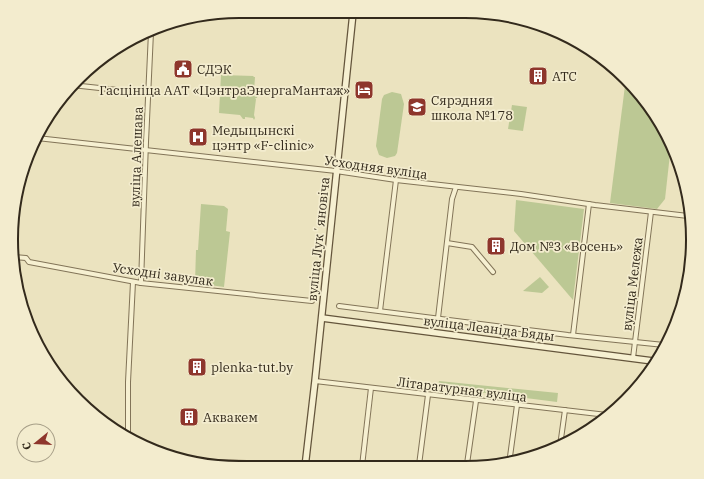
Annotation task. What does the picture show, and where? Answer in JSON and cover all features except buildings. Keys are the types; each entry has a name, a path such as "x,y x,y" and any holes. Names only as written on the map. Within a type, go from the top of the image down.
{"main road":[{"name":"вуліца Лукʼяновіча","path":"306,461 322,318 352,18"},
{"name":"вуліца Леаніда Бяды","path":"322,318 650,361"}],"street":[{"name":"вуліца Алешава","path":"141,283 145,150 151,37"},
{"path":"80,86 136,92"},
{"name":"Усходняя вуліца","path":"43,139 336,171 396,180 685,216"},
{"path":"380,311 396,180"},
{"path":"438,318 452,199 456,187"},
{"path":"573,335 589,204"},
{"name":"вуліца Мележа","path":"633,358 651,212"},
{"path":"447,243 472,247 492,272"},
{"name":"Усходні завулак","path":"18,257 26,258 29,262 133,282 312,301"},
{"path":"128,430 128,382 133,282"},
{"path":"339,306 659,344"},
{"name":"Літаратурная вуліца","path":"315,381 600,414"},
{"path":"363,461 371,388"},
{"path":"420,461 428,395"},
{"path":"467,461 476,400"},
{"path":"510,456 517,405"},
{"path":"561,438 565,410"}],"green space":[{"path":"221,75 255,77 254,91 258,92 257,98 255,98 254,120 253,118 245,117 245,119 243,119 240,115 219,113"},
{"path":"625,87 649,116 670,157 665,199 657,209 610,203"},
{"path":"392,92 401,94 404,104 397,153 395,156 387,158 379,155 376,146 382,99 384,95"},
{"path":"512,105 527,107 523,131 508,129"},
{"path":"516,200 584,209 573,300 514,231"},
{"path":"201,204 224,206 228,209 226,231 230,232 224,287 195,283 196,250 198,250"},
{"path":"540,277 549,287 542,293 523,291"},
{"path":"439,381 558,393 557,402 438,387"}],"place":[{"name":"СДЭК","path":"183,69"},
{"name":"АТС","path":"538,76"},
{"name":"Гасцініца ААТ «ЦэнтраЭнергаМантаж»","path":"364,90"},
{"name":"Сярэдняя школа №178","path":"417,107"},
{"name":"Медыцынскі цэнтр «F-clinic»","path":"198,137"},
{"name":"Дом №3 «Восень»","path":"496,246"},
{"name":"plenka-tut.by","path":"197,367"},
{"name":"Аквакем","path":"189,417"}]}
